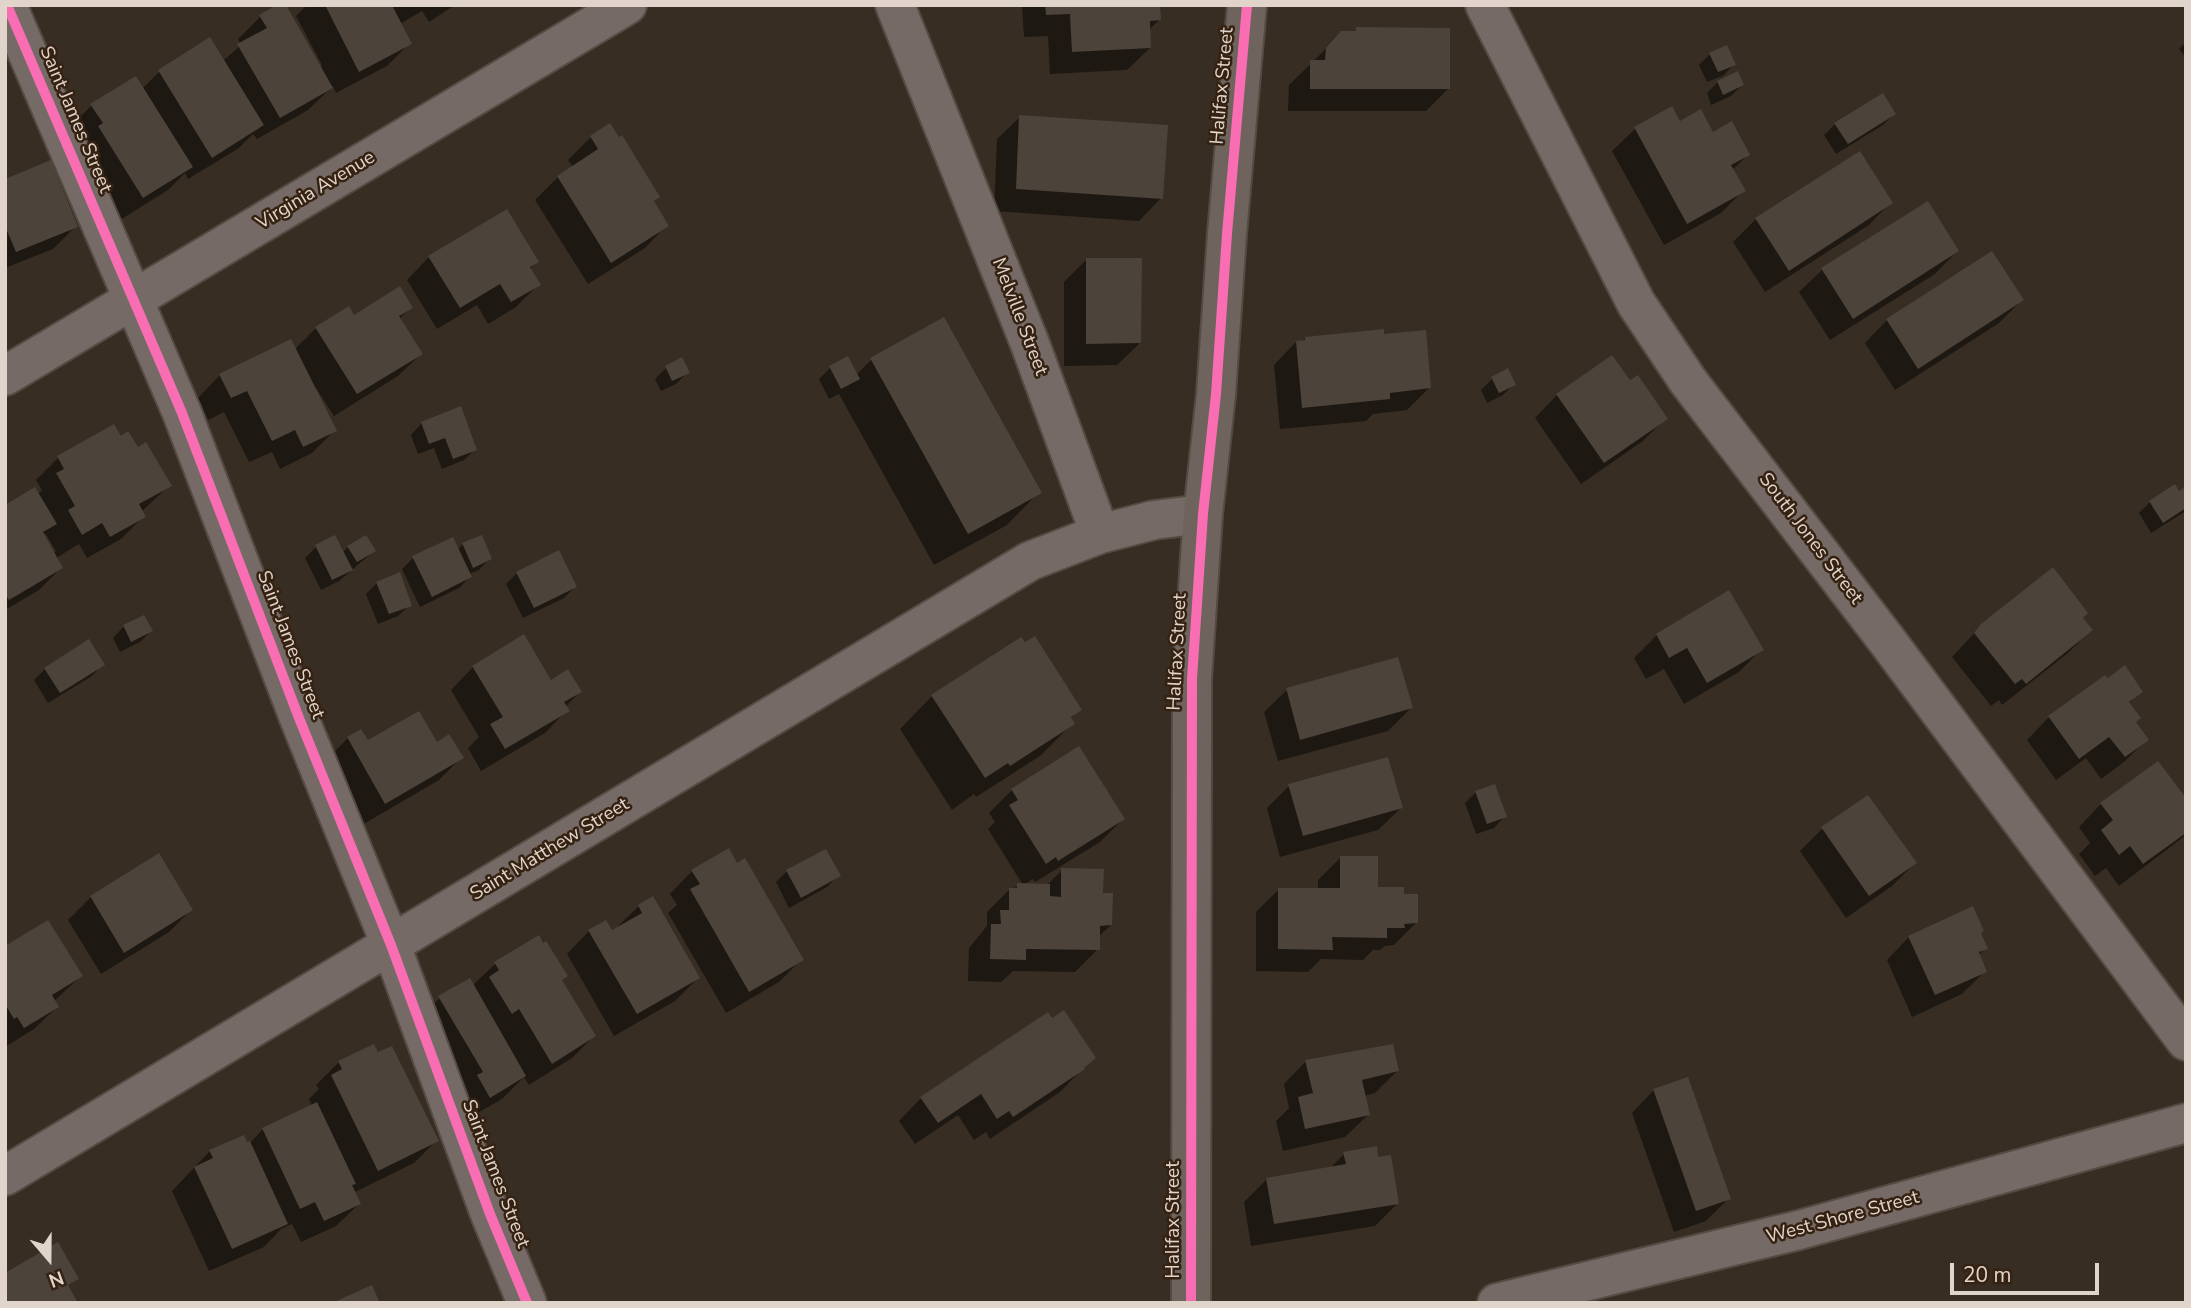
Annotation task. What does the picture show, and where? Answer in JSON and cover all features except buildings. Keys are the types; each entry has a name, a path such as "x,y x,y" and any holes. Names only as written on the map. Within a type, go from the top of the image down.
{"main road":[{"name":"Halifax Street","path":"1191,1303 1192,679 1203,514 1216,394 1247,5"}],"street":[{"name":"Saint James Street","path":"7,5 182,413 299,718 391,946 490,1214 527,1303"},
{"name":"Virginia Avenue","path":"5,376 627,5"},
{"name":"Melville Street","path":"895,5 1030,344 1100,534"},
{"name":"South Jones Street","path":"1485,5 1636,303 1681,370 2186,1041"},
{"path":"1100,534 1154,520 1203,514"},
{"name":"Saint Matthew Street","path":"5,1175 1030,561 1100,534"},
{"name":"West Shore Street","path":"1497,1303 1799,1230 2186,1123"}],"cycle path":[{"path":"7,5 182,413 299,718 391,945 490,1214 527,1303"},
{"path":"1191,1303 1192,679 1203,514 1216,394 1247,5"}]}
